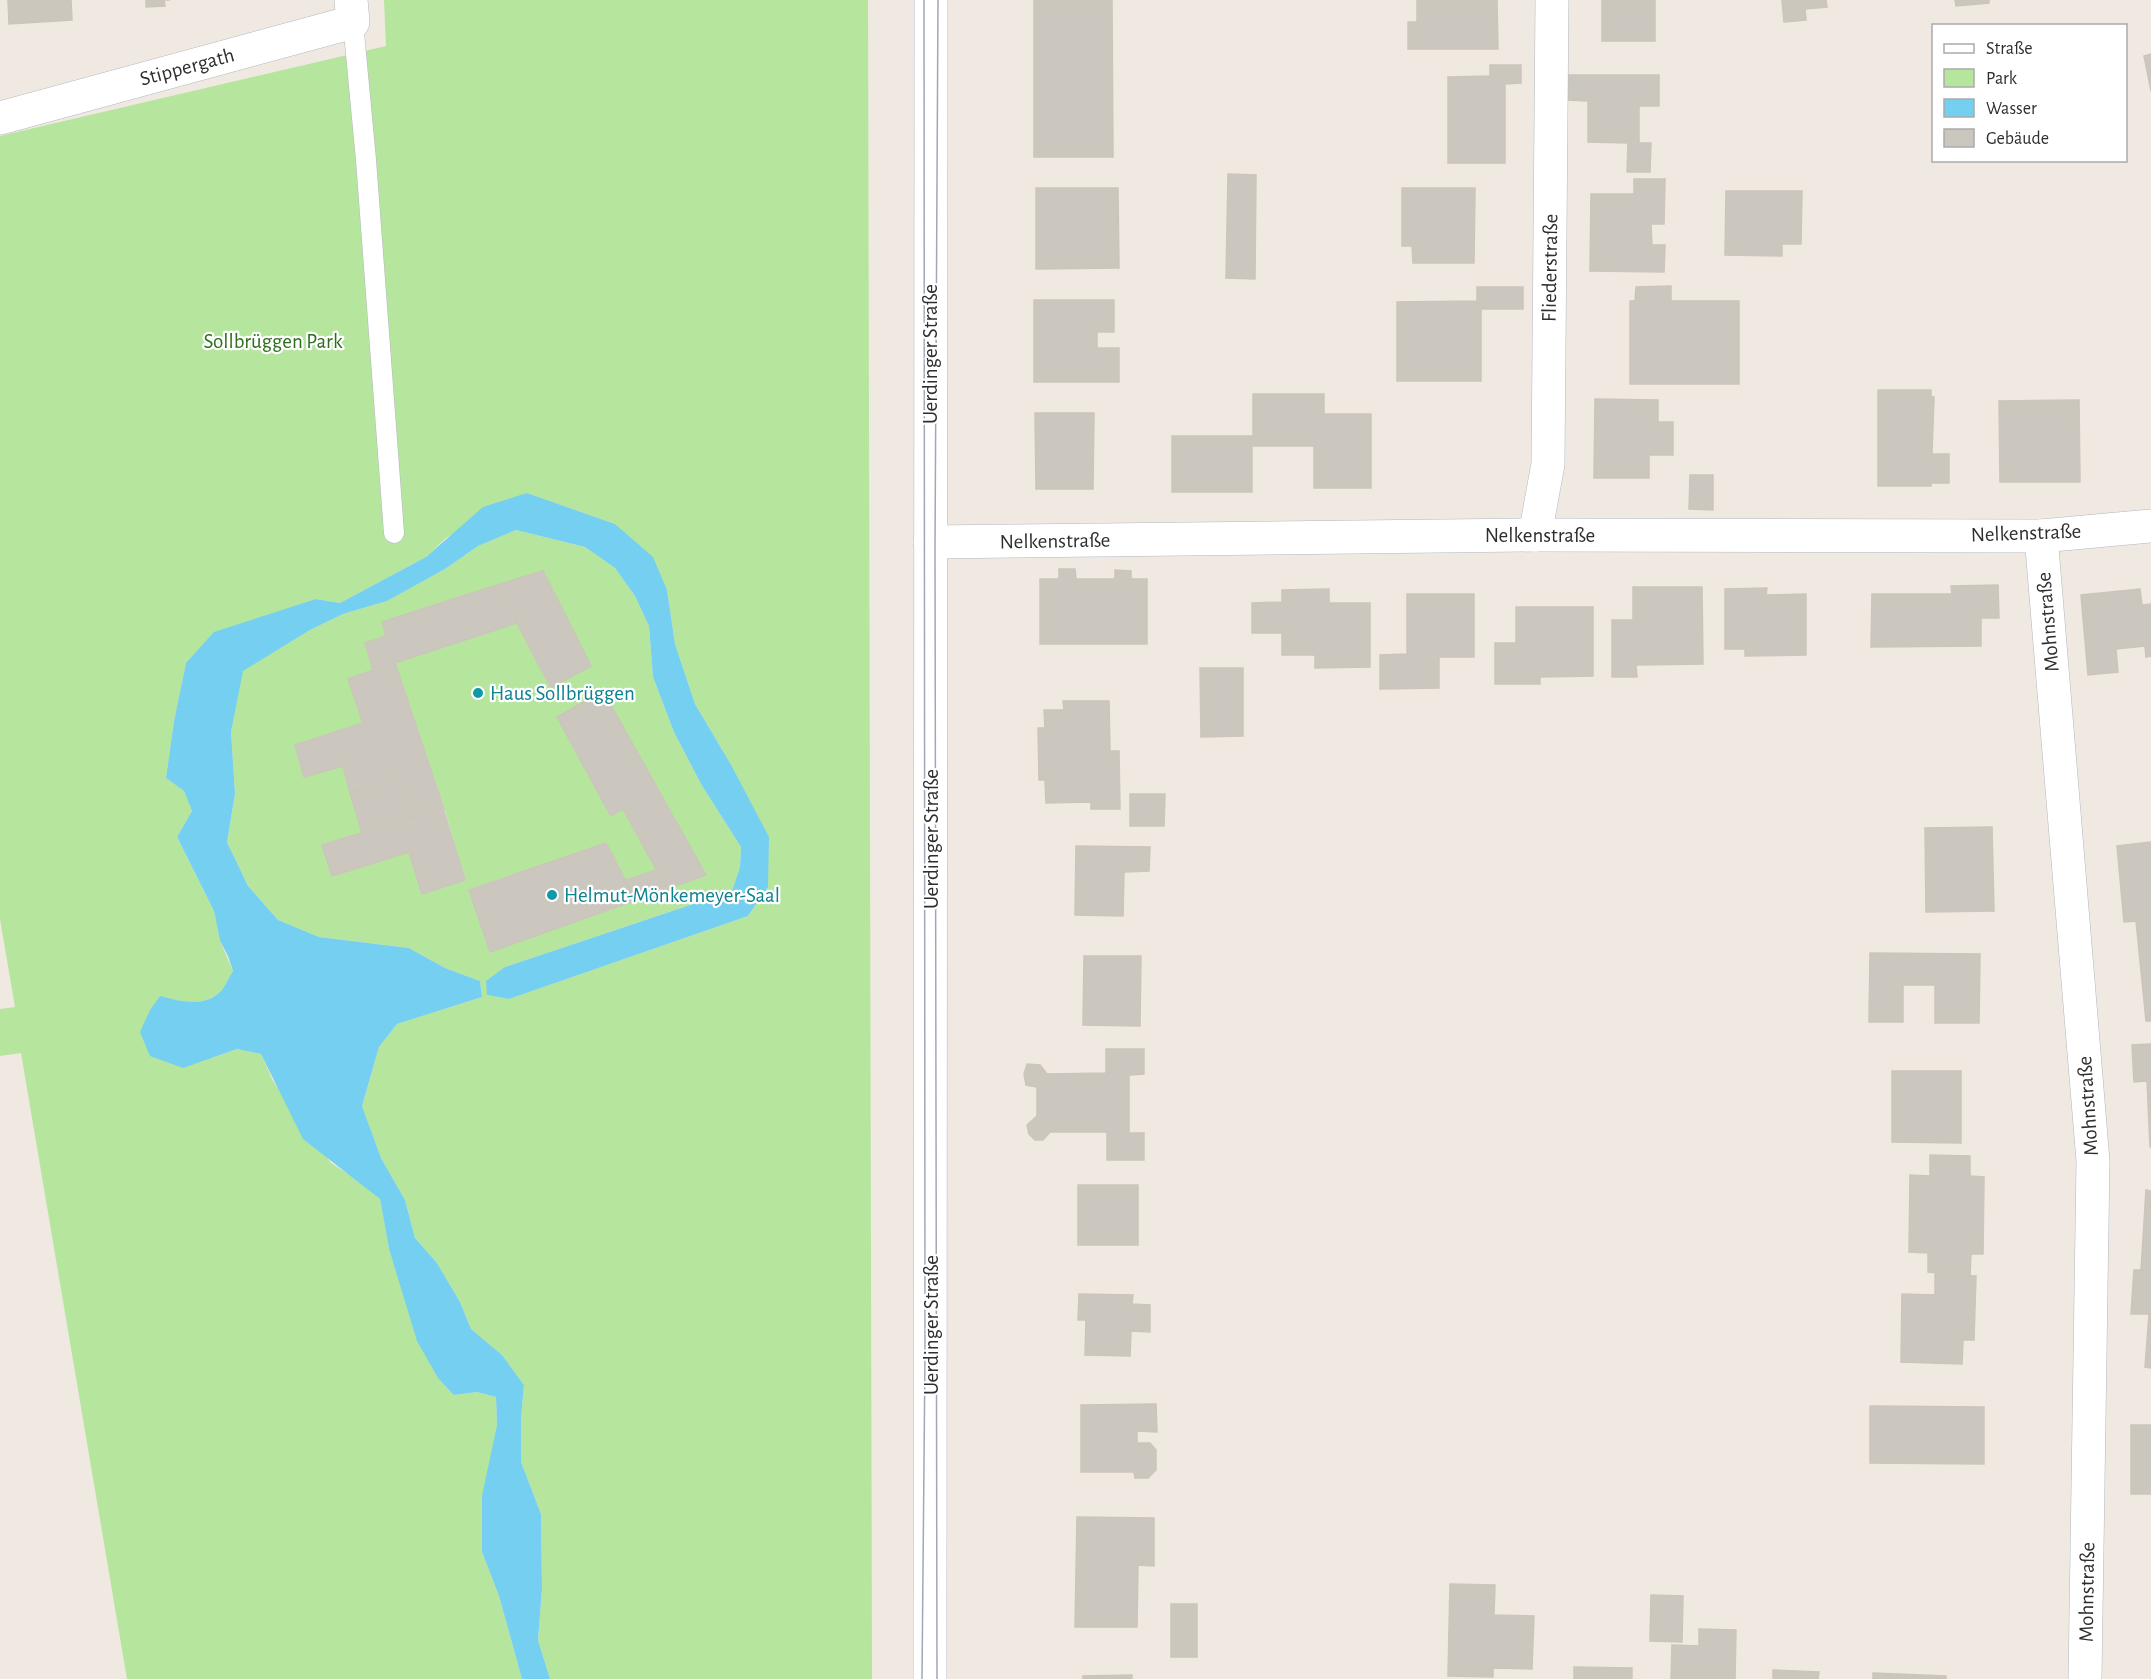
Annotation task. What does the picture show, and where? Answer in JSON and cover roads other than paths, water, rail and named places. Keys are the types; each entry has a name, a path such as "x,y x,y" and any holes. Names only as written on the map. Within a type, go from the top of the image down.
{"street":[{"name":"Uerdinger Straße","path":"930,1679 931,0"},
{"name":"Fliederstraße","path":"1536,535 1548,464 1552,0"},
{"name":"Stippergath","path":"0,118 352,11"},
{"name":"Nelkenstraße","path":"930,543 1536,535 2041,536 2151,526"},
{"name":"Mohnstraße","path":"2041,536 2093,1161 2085,1679"}],"lane":[{"path":"352,11 366,160 394,533"}],"water":[{"path":"527,493 615,524 653,557 667,590 675,644 695,704 730,763 769,837 768,887 748,916 509,999 487,995 486,981 505,967 732,891 740,867 741,847 701,784 674,732 653,677 649,626 635,596 615,568 585,547 516,530 478,546 445,569 387,601 343,614 310,630 243,671 231,732 235,794 227,842 248,886 278,920 319,937 409,948 445,968 480,981 482,997 397,1024 379,1047 362,1106 381,1158 405,1200 415,1238 437,1263 460,1302 471,1329 502,1355 524,1385 521,1462 541,1514 542,1589 538,1640 550,1679 522,1679 499,1596 482,1552 482,1496 497,1425 496,1397 477,1392 454,1395 438,1378 417,1341 389,1249 380,1199 303,1139 261,1054 237,1049 183,1068 150,1056 140,1032 150,1010 160,996 191,1002 206,1000 220,992 233,971 220,941 214,911 177,837 192,811 184,791 166,778 174,721 186,663 214,632 316,599 340,603 426,557 483,507"}],"tram line":[{"path":"922,1679 925,1353 924,0"},
{"path":"937,1679 935,548 938,0"}],"place":[{"name":"Haus Sollbrüggen","path":"478,693"},
{"name":"Helmut-Mönkemeyer-Saal","path":"552,895"}],"park label":[{"name":"Sollbrüggen Park","path":"273,341"}]}
